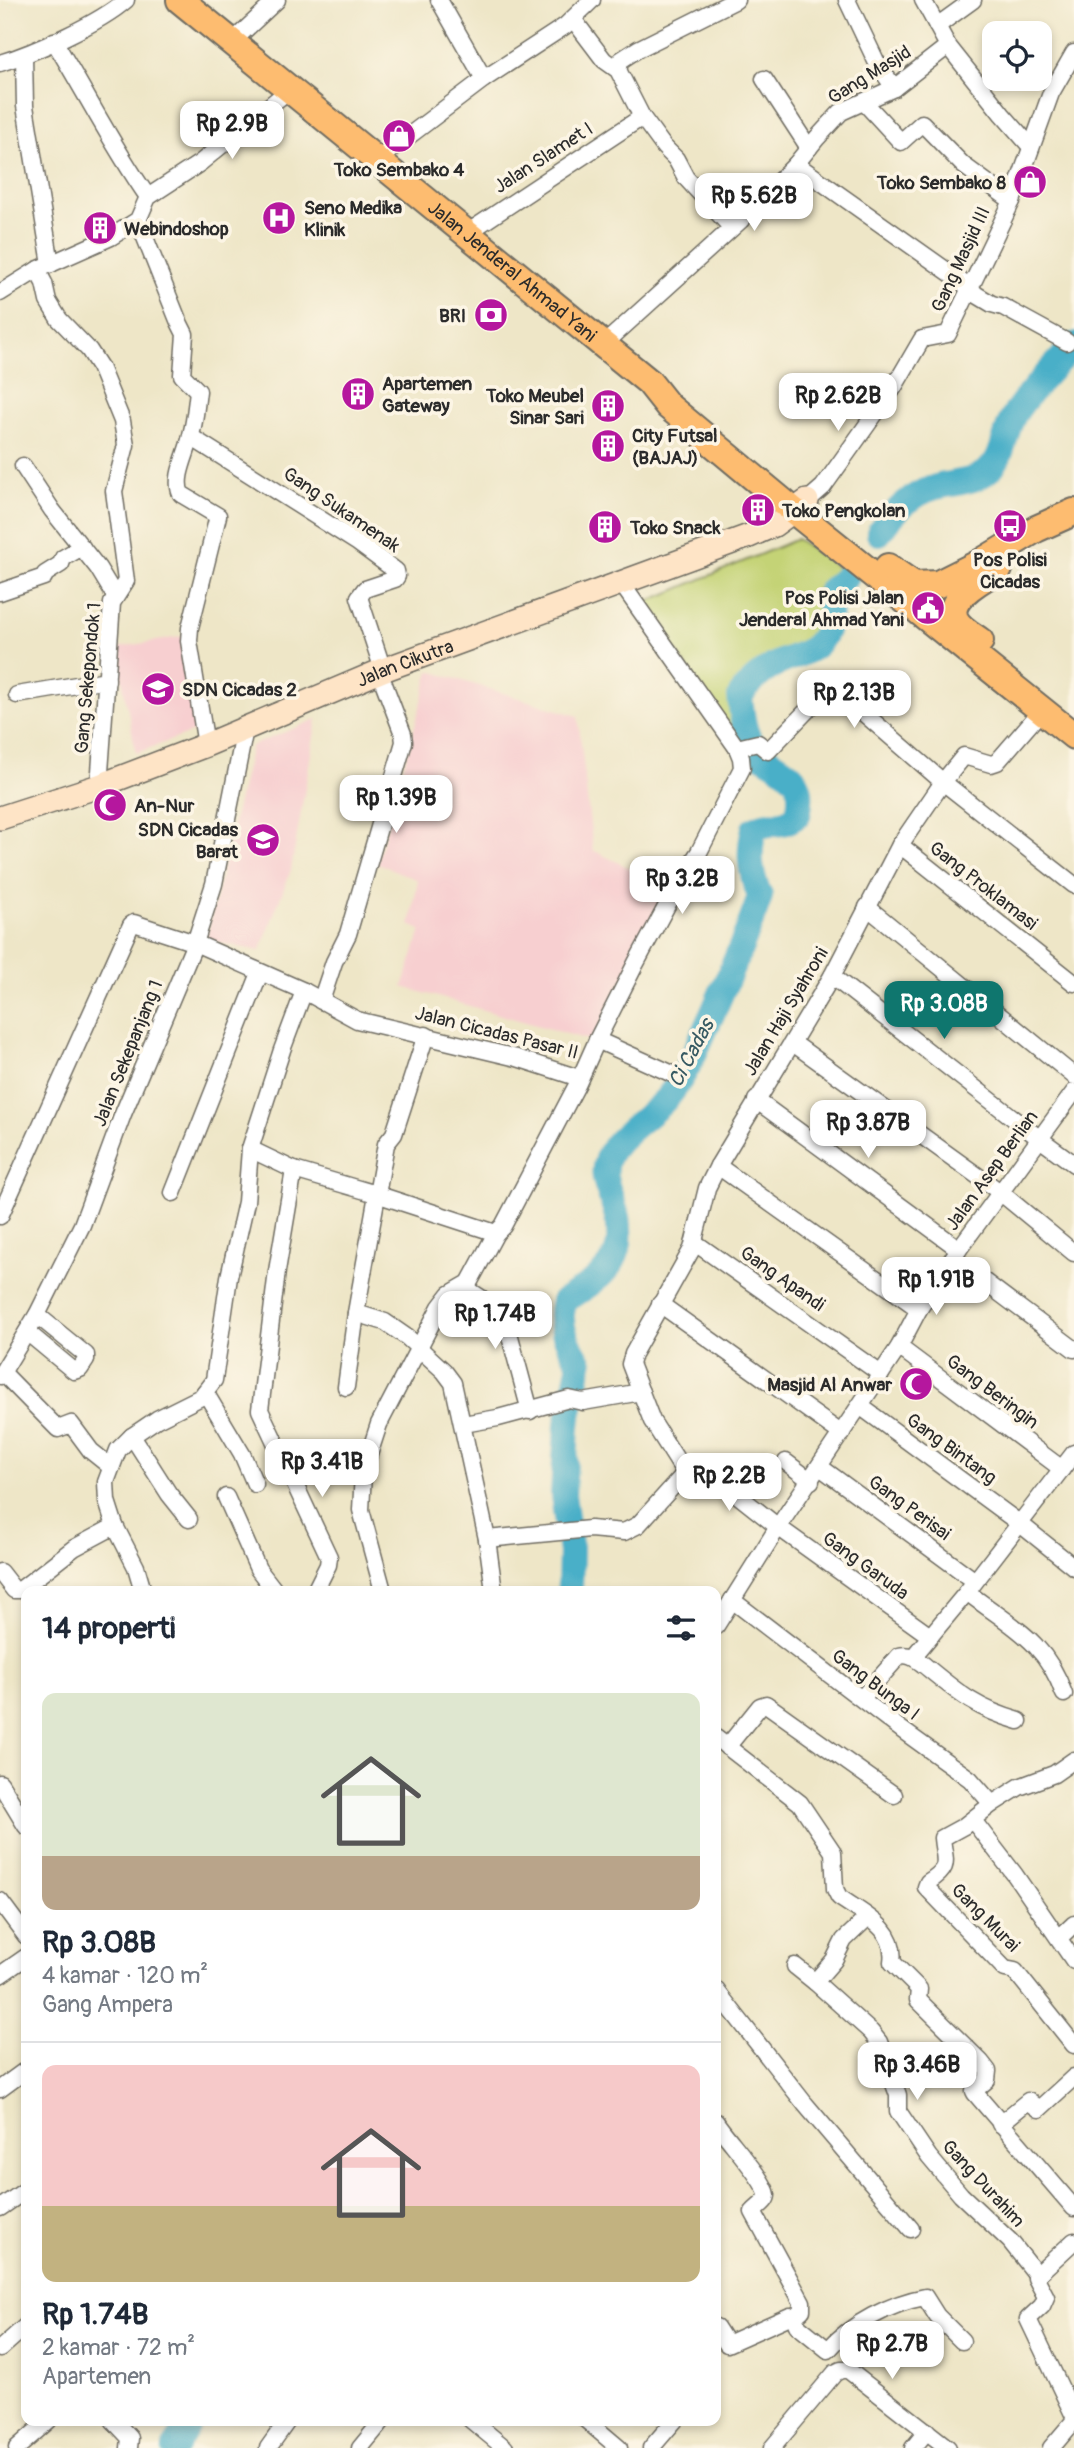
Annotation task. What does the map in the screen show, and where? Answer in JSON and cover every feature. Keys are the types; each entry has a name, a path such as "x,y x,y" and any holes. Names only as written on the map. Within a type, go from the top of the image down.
{"main road":[{"name":"Jalan Jenderal Ahmad Yani","path":"180,0 649,382 677,395 800,506 1074,736"},
{"name":"Jalan Jenderal Ahmad Yani","path":"800,506 904,580 922,586 938,584 978,564 1035,529 1071,514"},
{"name":"Jalan Cikutra","path":"0,818 99,786 206,746 381,670 760,532 800,506"},
{"path":"1071,514 1057,533 971,586 957,601 953,612 954,618 963,628 1074,716"}],"street":[{"path":"0,63 24,56 54,41 126,0"},
{"path":"232,42 278,0"},
{"path":"439,0 484,79"},
{"path":"618,70 621,60 638,49 736,0"},
{"path":"846,0 876,61 894,88"},
{"path":"923,0 948,46 1031,147"},
{"path":"937,26 973,0"},
{"path":"377,160 484,79 573,19 587,1"},
{"path":"573,19 604,60 618,70 642,117 676,159 686,178 731,227"},
{"path":"54,41 82,86 106,134 148,197"},
{"name":"Gang Masjid","path":"603,345 741,220 796,164 841,112 894,88 948,46"},
{"name":"Gang Masjid III","path":"800,506 823,487 894,387 922,339 948,334 1012,201 1051,93 1074,53"},
{"name":"Gang Sekepondok 1","path":"24,56 25,106 48,301 58,319 89,350 100,367 125,435 125,453 114,483 114,491 127,581 115,597 101,736 99,786"},
{"path":"764,79 809,148"},
{"path":"0,293 44,267 101,243 138,220 148,197 200,163 290,89"},
{"path":"864,102 901,142 922,122 963,165 1012,201"},
{"name":"Jalan Slamet I","path":"467,233 642,117"},
{"path":"796,164 970,290 1067,342"},
{"path":"138,220 178,320 185,331 182,375 198,391 191,437 178,488 181,494 215,512 218,520 192,618 189,641 206,746"},
{"name":"Gang Sukamenak","path":"191,437 358,543 396,571 395,579 365,589 359,597 381,670"},
{"path":"23,466 52,510 98,568 115,597"},
{"path":"0,592 44,577 61,564 63,558 82,547"},
{"path":"621,583 748,746 768,751 820,697 835,692 852,703 943,782 1074,885"},
{"path":"321,1000 334,961 348,934 404,742 404,734 381,670"},
{"path":"17,695 107,680"},
{"name":"Jalan Haji Syahroni","path":"685,1473 652,1421 630,1364 633,1354 692,1249 707,1188 756,1100 832,976 900,845 943,782 964,756 991,764 996,762 1042,710"},
{"name":"Jalan Sekepanjang 1","path":"1,1374 37,1315 82,1225 123,1114 195,943 214,884 245,729"},
{"name":"Jalan Cicadas Pasar II","path":"8,1179 131,925 137,923 195,943 304,991 357,1020 517,1058 579,1078 679,883 732,791 748,746"},
{"name":"Gang Proklamasi","path":"900,845 1074,983"},
{"path":"867,907 1074,1076"},
{"path":"173,1194 260,973"},
{"path":"832,976 1074,1164"},
{"path":"142,1586 136,1567 115,1526 107,1501 106,1482 118,1450 132,1436 205,1392 214,1380 229,1277 246,1202 250,1149 304,991"},
{"path":"345,1387 386,1144 394,1134 426,1035"},
{"path":"597,1040 677,1076"},
{"path":"793,1043 1000,1192 1074,1253"},
{"path":"382,1586 361,1510 360,1486 379,1424 440,1307 450,1294 464,1287 474,1275 496,1233 503,1226 579,1078"},
{"name":"Jalan Asep Berlian","path":"721,1618 778,1527 899,1347 919,1309 956,1253 1074,1092"},
{"path":"756,1100 956,1253 1074,1349"},
{"path":"250,1149 295,1170 496,1233"},
{"path":"718,1166 919,1309"},
{"path":"295,1170 277,1271 260,1410 329,1557 318,1586"},
{"path":"0,1216 8,1179"},
{"name":"Gang Apandi","path":"694,1242 881,1374"},
{"path":"464,1287 481,1298 508,1329 530,1410"},
{"path":"660,1304 842,1434"},
{"path":"356,1313 384,1322 408,1338 450,1378 463,1424 487,1539 493,1586"},
{"path":"27,1332 74,1371 80,1369 86,1360 86,1355 37,1315"},
{"name":"Gang Beringin","path":"899,1347 1070,1461"},
{"path":"1,1374 58,1429 71,1424 91,1451 111,1467"},
{"path":"205,1392 242,1454 255,1484"},
{"path":"463,1424 576,1401 641,1392"},
{"name":"Gang Bintang","path":"860,1406 1074,1567"},
{"path":"132,1436 189,1520"},
{"path":"913,1657 1070,1461"},
{"path":"786,1462 811,1481"},
{"name":"Gang Garuda","path":"685,1473 701,1466 778,1527 930,1636"},
{"name":"Gang Perisai","path":"820,1467 1024,1632 1039,1647 1058,1676 1065,1694"},
{"path":"487,1539 590,1529 624,1532 638,1525 685,1473"},
{"path":"226,1497 258,1569 271,1586"},
{"path":"32,1586 74,1548 115,1526"},
{"path":"0,1572 14,1590 21,1593"},
{"name":"Gang Bunga I","path":"732,1600 822,1671 998,1800"},
{"path":"862,1698 899,1656 904,1654 913,1657 965,1698 988,1712 1018,1721"},
{"path":"721,1743 760,1706 766,1704 894,1795"},
{"path":"721,1745 800,1803 833,1852 835,1889 839,1897 888,1933 894,1950 892,1962 919,1989 917,1997 922,2006 988,2071 987,2080 974,2091 1074,2208"},
{"path":"998,1800 1019,1787 1054,1774 1074,1760"},
{"path":"0,1783 21,1818"},
{"name":"Gang Murai","path":"998,1800 964,1826 942,1838 946,1860 940,1874 928,1882 926,1887 1005,1969 1015,1971 1074,2045"},
{"path":"975,1823 1074,1961"},
{"path":"0,1901 21,1929"},
{"path":"815,1982 834,1960 844,1940 867,1917"},
{"path":"1059,1938 1074,1924"},
{"path":"0,1975 21,1960"},
{"name":"Gang Durahim","path":"795,1966 871,2032 878,2042 898,2095 898,2111 929,2157 961,2195 1042,2271"},
{"path":"721,1996 805,2104 911,2229"},
{"path":"0,2089 21,2074"},
{"path":"1000,2124 1028,2101 1040,2109 1074,2077"},
{"path":"721,2128 766,2194 766,2199 753,2212 802,2302 802,2311 794,2317 790,2316 727,2344 721,2334"},
{"path":"0,2208 21,2193"},
{"path":"1051,2448 1074,2415 1028,2319 1042,2306 1045,2299 1042,2271 1074,2241"},
{"path":"794,2317 797,2326 828,2350 834,2342 861,2324 904,2301 925,2297 937,2316 962,2341"},
{"path":"0,2349 21,2330"},
{"path":"772,2448 835,2373 841,2370 848,2371 948,2448"},
{"path":"17,2448 42,2426"},
{"path":"29,2448 52,2426"},
{"path":"119,2426 130,2438 129,2448"},
{"path":"268,2448 284,2426"},
{"path":"360,2448 378,2426"},
{"path":"478,2426 505,2448"},
{"path":"593,2426 619,2448"},
{"path":"651,2448 670,2426"},
{"path":"913,2448 927,2431"}],"shaded area":[{"name":"SDN Cicadas 2","path":"185,636 196,731 136,753 116,648"},
{"path":"430,671 578,716 593,850 672,889 592,1041 403,987 421,930 410,925 418,880 377,863"},
{"name":"SDN Cicadas Barat","path":"317,719 291,870 260,951 206,940 251,746"}],"green space":[{"path":"797,539 839,568 817,589 821,616 806,663 784,657 750,681 742,698 746,738 735,739 644,603"}],"waterway":[{"name":"Ci Cadas","path":"879,533 897,511 918,494 972,479 991,468 999,457 1009,425 1017,411 1074,345"},
{"name":"Ci Cadas","path":"570,1586 571,1552 563,1495 567,1425 580,1363 567,1340 563,1326 564,1301 594,1281 613,1261 618,1249 619,1235 618,1219 605,1180 607,1159 617,1143 659,1106 681,1079 744,939 760,896 751,864 754,829 785,822 798,815 798,784 789,773 759,753 751,743 744,724 740,696 768,669 804,653 817,644 828,625 830,591 847,576"},
{"name":"Ci Cadas","path":"175,2448 188,2426"}],"place":[{"name":"Toko Sembako 4","path":"399,136"},
{"name":"Toko Sembako 8","path":"1030,182"},
{"name":"Seno Medika Klinik","path":"279,218"},
{"name":"Webindoshop","path":"100,228"},
{"name":"BRI","path":"491,315"},
{"name":"Apartemen Gateway","path":"358,394"},
{"name":"Toko Meubel Sinar Sari","path":"608,406"},
{"name":"City Futsal (BAJAJ)","path":"608,446"},
{"name":"Toko Pengkolan","path":"758,510"},
{"name":"Pos Polisi Cicadas","path":"1010,526"},
{"name":"Toko Snack","path":"605,527"},
{"name":"Pos Polisi Jalan Jenderal Ahmad Yani","path":"928,608"},
{"name":"SDN Cicadas 2","path":"158,689"},
{"name":"An-Nur","path":"110,805"},
{"name":"SDN Cicadas Barat","path":"263,840"},
{"name":"Masjid Al Anwar","path":"916,1384"}]}
